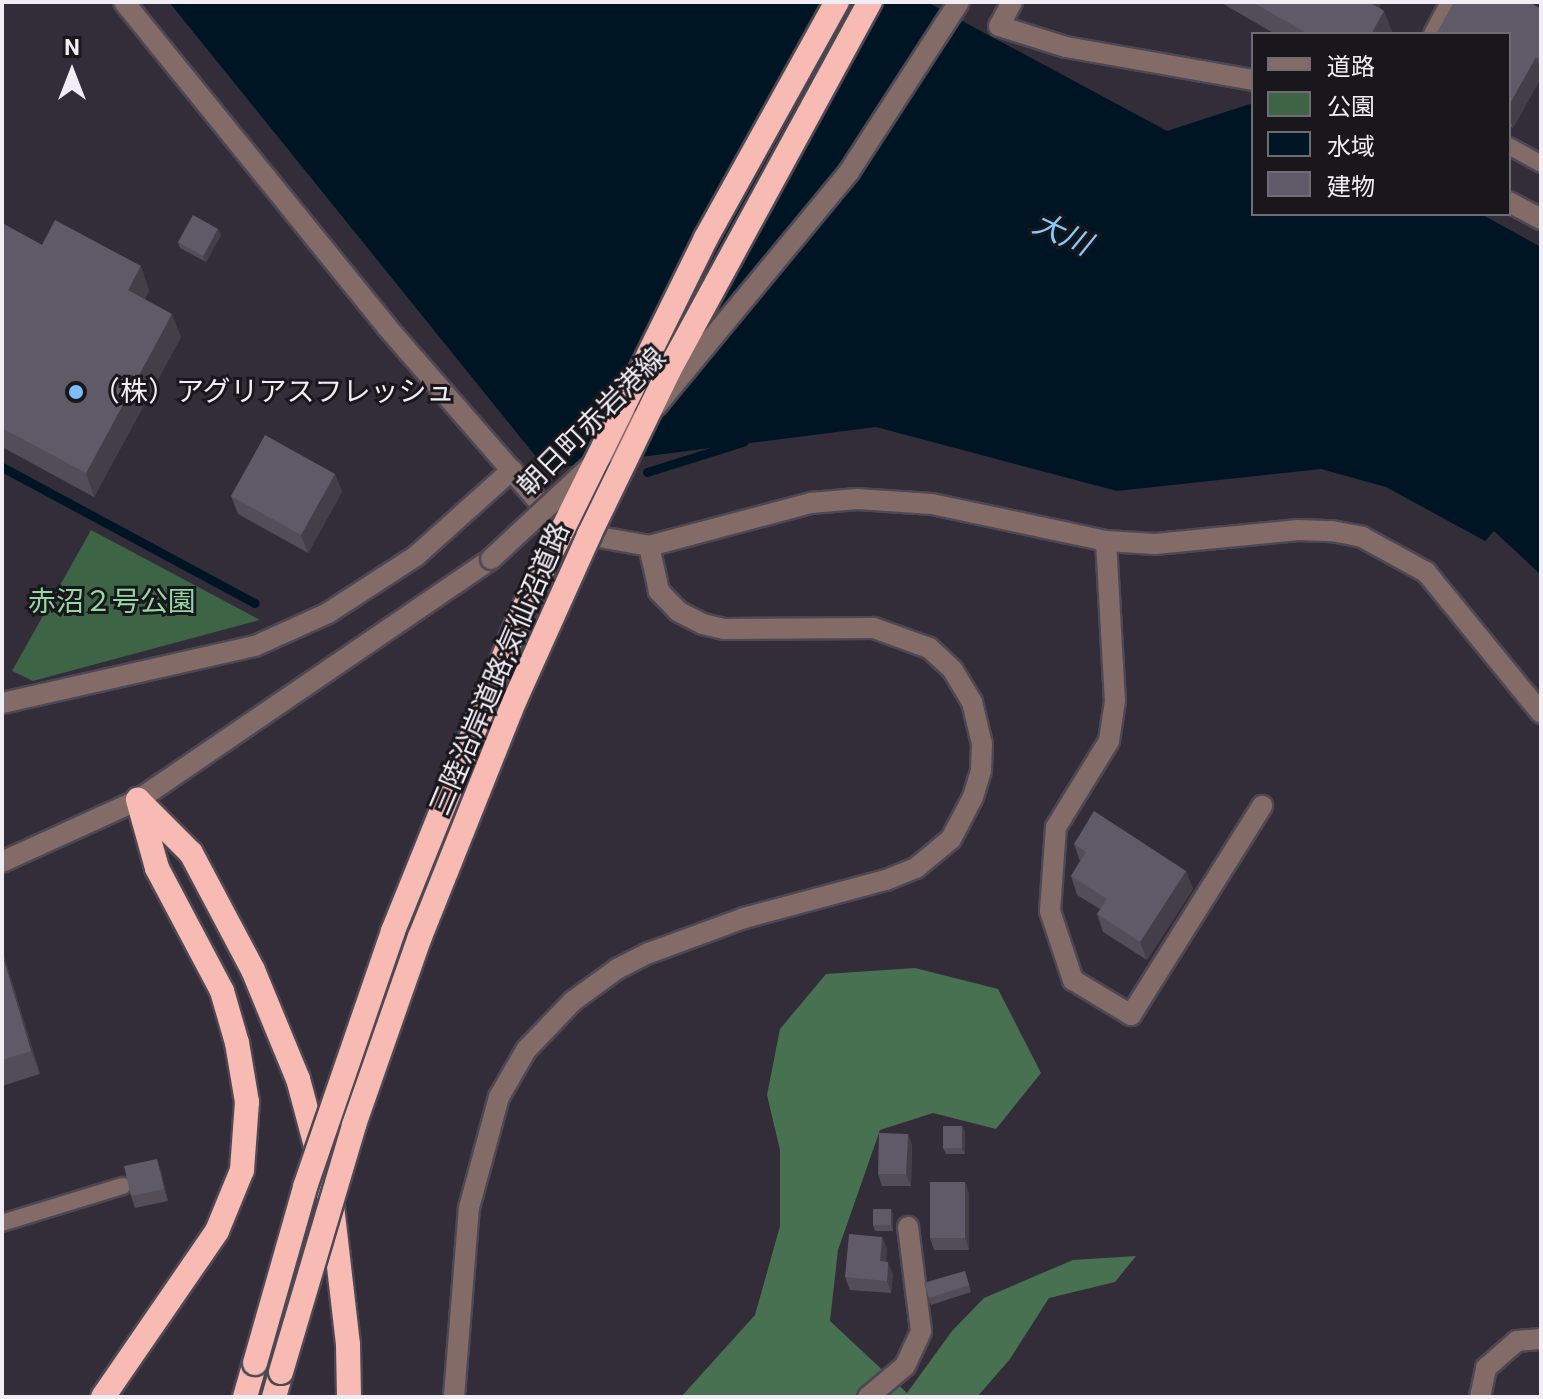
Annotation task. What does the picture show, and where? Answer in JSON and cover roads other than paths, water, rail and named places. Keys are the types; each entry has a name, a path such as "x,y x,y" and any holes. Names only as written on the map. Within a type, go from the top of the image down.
{"highway":[{"name":"三陸沿岸道路;気仙沼道路","path":"245,1397 305,1187 393,931 520,616 706,238 837,2"},
{"name":"三陸沿岸道路;気仙沼道路","path":"274,1397 354,1125 420,937 515,700 589,535 668,372 870,2"},
{"path":"103,1397 217,1231 242,1170 247,1102 237,1043 222,991 157,868 138,800"},
{"path":"138,800 191,853 253,970 298,1079 332,1206 341,1266 349,1397"}],"street":[{"path":"124,2 386,326 551,516 577,533 649,546 811,503 857,499 932,504 1106,541 1155,544 1298,530 1362,537 1426,572 1541,713"},
{"name":"朝日町赤岩港線","path":"2,862 138,800 208,756 491,559 657,405 849,172 959,2"},
{"path":"1012,2 999,26 1066,47 1251,80"},
{"path":"1511,203 1541,219"},
{"path":"2,703 255,646 316,618 416,556 512,470"},
{"path":"1106,541 1115,701 1109,741 1056,827 1050,911 1073,980 1131,1015 1262,806"},
{"path":"454,1397 469,1208 499,1097 526,1050 573,1001 617,969 649,953 744,918 886,880 916,868 951,839 973,797 981,771 982,744 972,702 953,670 929,648 874,628 724,629 703,624 678,611 659,591 649,546"},
{"path":"868,1397 905,1366 921,1331 908,1227"},
{"path":"1480,1397 1486,1368 1517,1341 1541,1339"}],"lane":[{"path":"1433,32 1449,2"},
{"path":"1511,147 1541,164"},
{"path":"2,1223 122,1186"}],"water":[{"name":"大川","path":"169,2 927,2 1167,131 1251,104 1251,216 1485,216 1541,247 1541,575 1494,531 1485,541 1386,487 1321,469 1117,491 876,427 546,469"}],"waterway":[{"path":"647,472 743,442"},
{"path":"2,467 255,603"}],"place":[{"name":"（株）アグリアスフレッシュ","path":"76,392"}],"park label":[{"name":"赤沼２号公園","path":"112,602"}]}
